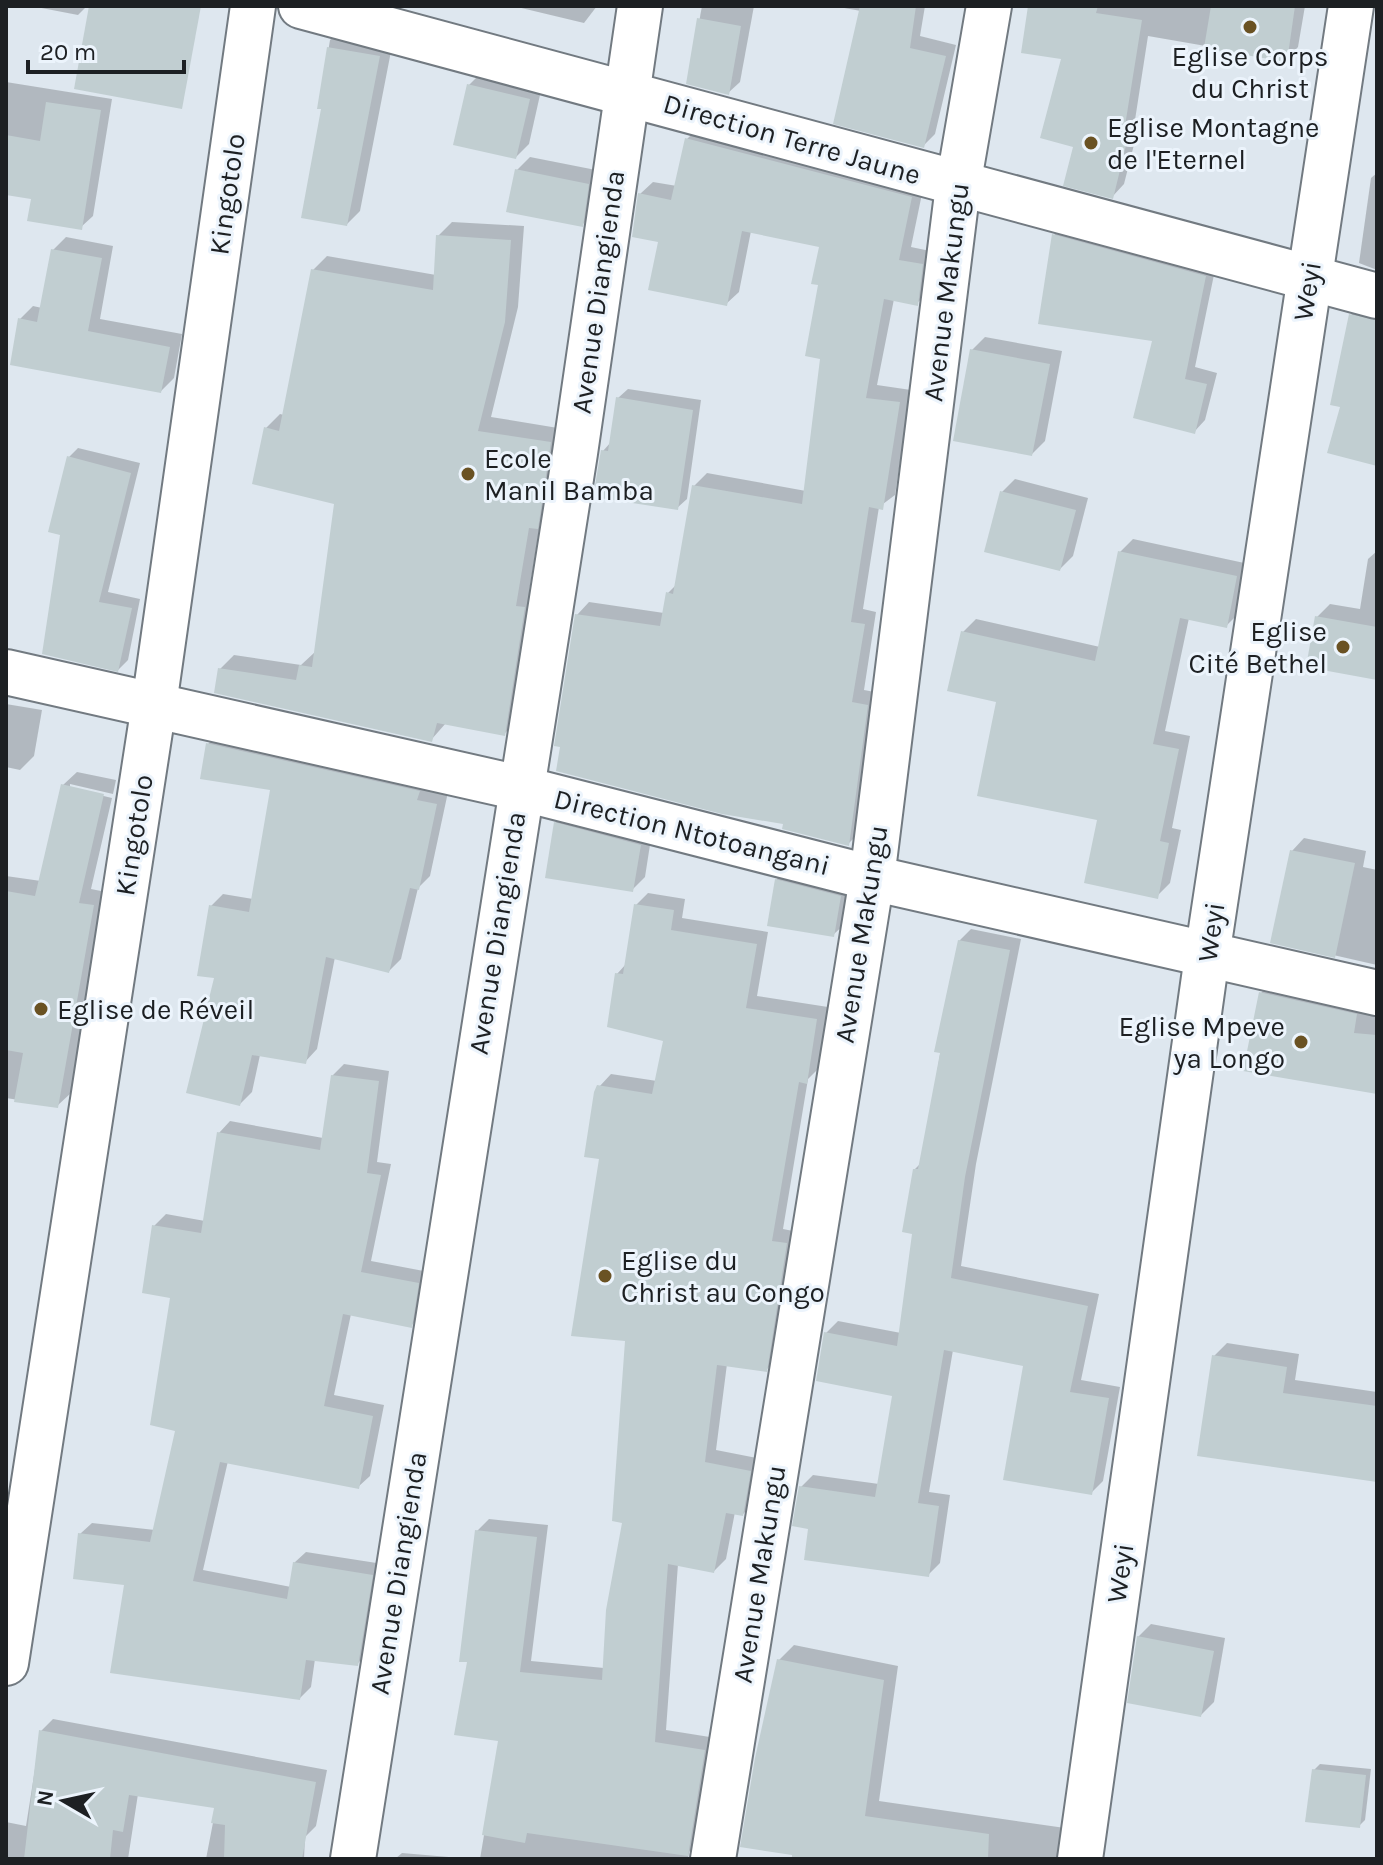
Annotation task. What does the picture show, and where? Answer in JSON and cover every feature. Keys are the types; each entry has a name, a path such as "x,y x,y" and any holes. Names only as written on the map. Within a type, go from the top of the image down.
{"street":[{"name":"Kingotolo","path":"6,1663 154,705 253,6"},
{"name":"Direction Terre Jaune","path":"301,6 958,186 1377,296"},
{"name":"Avenue Diangienda","path":"353,1859 575,453 640,6"},
{"name":"Avenue Makungu","path":"713,1859 872,878 958,186 989,6"},
{"name":"Weyi","path":"1080,1859 1207,956 1351,6"},
{"name":"Direction Ntotoangani","path":"6,672 520,788 872,878 1377,993"}],"building":[{"path":"89,6 201,6 182,109 74,89"},
{"path":"860,6 916,6 910,48 946,56 924,148 833,124"},
{"path":"1028,6 1098,6 1096,13 1142,20 1124,132 1129,133 1113,199 1063,186 1073,147 1040,138 1061,59 1021,53"},
{"name":"Eglise Corps du Christ","path":"1211,6 1295,6 1287,62 1204,48"},
{"path":"697,18 741,26 729,95 686,84"},
{"path":"327,47 380,56 347,226 301,218 321,109 317,109"},
{"path":"467,84 530,99 516,159 453,145"},
{"path":"46,102 101,110 82,230 27,221 31,199 6,195 6,135 40,141"},
{"path":"685,138 912,197 899,260 923,264 918,306 884,299 866,398 900,402 883,510 869,507 851,622 865,624 852,702 868,705 849,846 782,829 783,824 722,814 556,771 560,747 554,746 575,614 660,626 666,592 673,594 692,485 802,504 820,359 805,356 818,285 811,284 819,247 742,231 727,306 648,290 658,242 632,237 638,193 671,200"},
{"path":"515,169 589,184 583,227 506,212"},
{"path":"1052,234 1206,276 1185,379 1207,384 1195,434 1133,418 1152,341 1038,324"},
{"path":"436,235 511,240 505,322 478,431 551,442 538,529 529,528 516,606 525,607 505,736 437,723 432,742 214,693 218,668 296,680 299,665 312,667 334,504 252,484 264,427 279,431 311,269 433,290"},
{"path":"51,249 102,258 88,331 170,347 161,393 10,365 18,318 37,322"},
{"path":"1349,314 1377,320 1377,466 1327,453 1340,407 1330,405"},
{"path":"970,349 1050,364 1032,456 953,441"},
{"path":"616,397 693,410 678,510 593,497 601,450 608,451"},
{"path":"67,456 131,473 99,602 132,608 118,672 42,654 60,535 48,532"},
{"path":"1000,491 1076,510 1060,571 984,552"},
{"path":"1118,551 1237,576 1227,628 1180,618 1153,744 1179,749 1160,841 1169,843 1158,899 1084,883 1097,820 977,796 996,702 947,691 961,631 1095,661"},
{"name":"Eglise Cité Bethel","path":"1315,616 1377,627 1377,680 1306,667"},
{"path":"206,743 420,791 417,800 437,804 419,890 410,888 389,973 326,957 306,1064 252,1055 240,1106 186,1093 214,978 197,976 209,905 249,912 270,790 200,779"},
{"path":"61,784 104,794 79,903 94,905 58,1108 14,1102 23,1053 6,1050 6,891 35,896"},
{"path":"554,822 641,845 633,892 545,878"},
{"path":"1290,850 1355,863 1335,958 1270,943"},
{"path":"775,879 841,896 834,937 767,926"},
{"path":"634,904 674,910 671,930 757,944 746,1008 817,1019 807,1084 799,1082 772,1241 787,1243 767,1372 717,1365 705,1462 751,1471 743,1516 726,1513 714,1573 668,1564 655,1742 705,1750 688,1856 527,1833 525,1843 482,1835 498,1741 454,1735 467,1662 459,1662 475,1530 537,1537 520,1672 602,1680 606,1610 622,1523 612,1521 625,1341 571,1336 599,1159 584,1157 594,1092 597,1085 652,1094 663,1041 607,1027 615,973 623,974"},
{"path":"958,940 1010,950 965,1177 951,1278 1088,1306 1070,1392 1109,1398 1092,1495 1003,1480 1023,1366 944,1350 918,1503 939,1506 929,1577 804,1560 808,1529 792,1526 799,1486 875,1497 892,1396 816,1381 824,1332 897,1346 912,1234 902,1232 913,1169 918,1169 940,1053 934,1052"},
{"name":"Eglise Mpeve ya Longo","path":"1259,992 1357,1014 1354,1033 1377,1035 1377,1094 1243,1071"},
{"path":"331,1075 379,1081 367,1173 381,1175 361,1272 419,1283 412,1328 343,1314 324,1406 373,1416 359,1489 220,1462 193,1581 287,1599 293,1562 373,1575 358,1666 306,1660 300,1700 110,1673 124,1585 73,1579 78,1533 150,1542 175,1431 150,1425 170,1298 142,1293 152,1225 201,1233 217,1132 320,1150"},
{"path":"1212,1355 1287,1367 1283,1393 1377,1406 1377,1482 1197,1456"},
{"path":"1137,1636 1214,1651 1201,1717 1127,1703"},
{"path":"777,1659 884,1680 865,1816 989,1834 988,1859 792,1859 792,1855 740,1847 755,1758"},
{"path":"39,1730 316,1782 302,1859 224,1859 225,1825 211,1823 214,1808 129,1795 123,1832 113,1830 110,1859 24,1859"},
{"path":"1312,1769 1366,1775 1360,1828 1305,1822"}],"place":[{"name":"Eglise Corps du Christ","path":"1250,27"},
{"name":"Eglise Montagne de l'Eternel","path":"1091,143"},
{"name":"Ecole Manil Bamba","path":"468,474"},
{"name":"Eglise Cité Bethel","path":"1343,647"},
{"name":"Eglise de Réveil","path":"41,1009"},
{"name":"Eglise Mpeve ya Longo","path":"1301,1042"},
{"name":"Eglise du Christ au Congo","path":"605,1276"}]}
